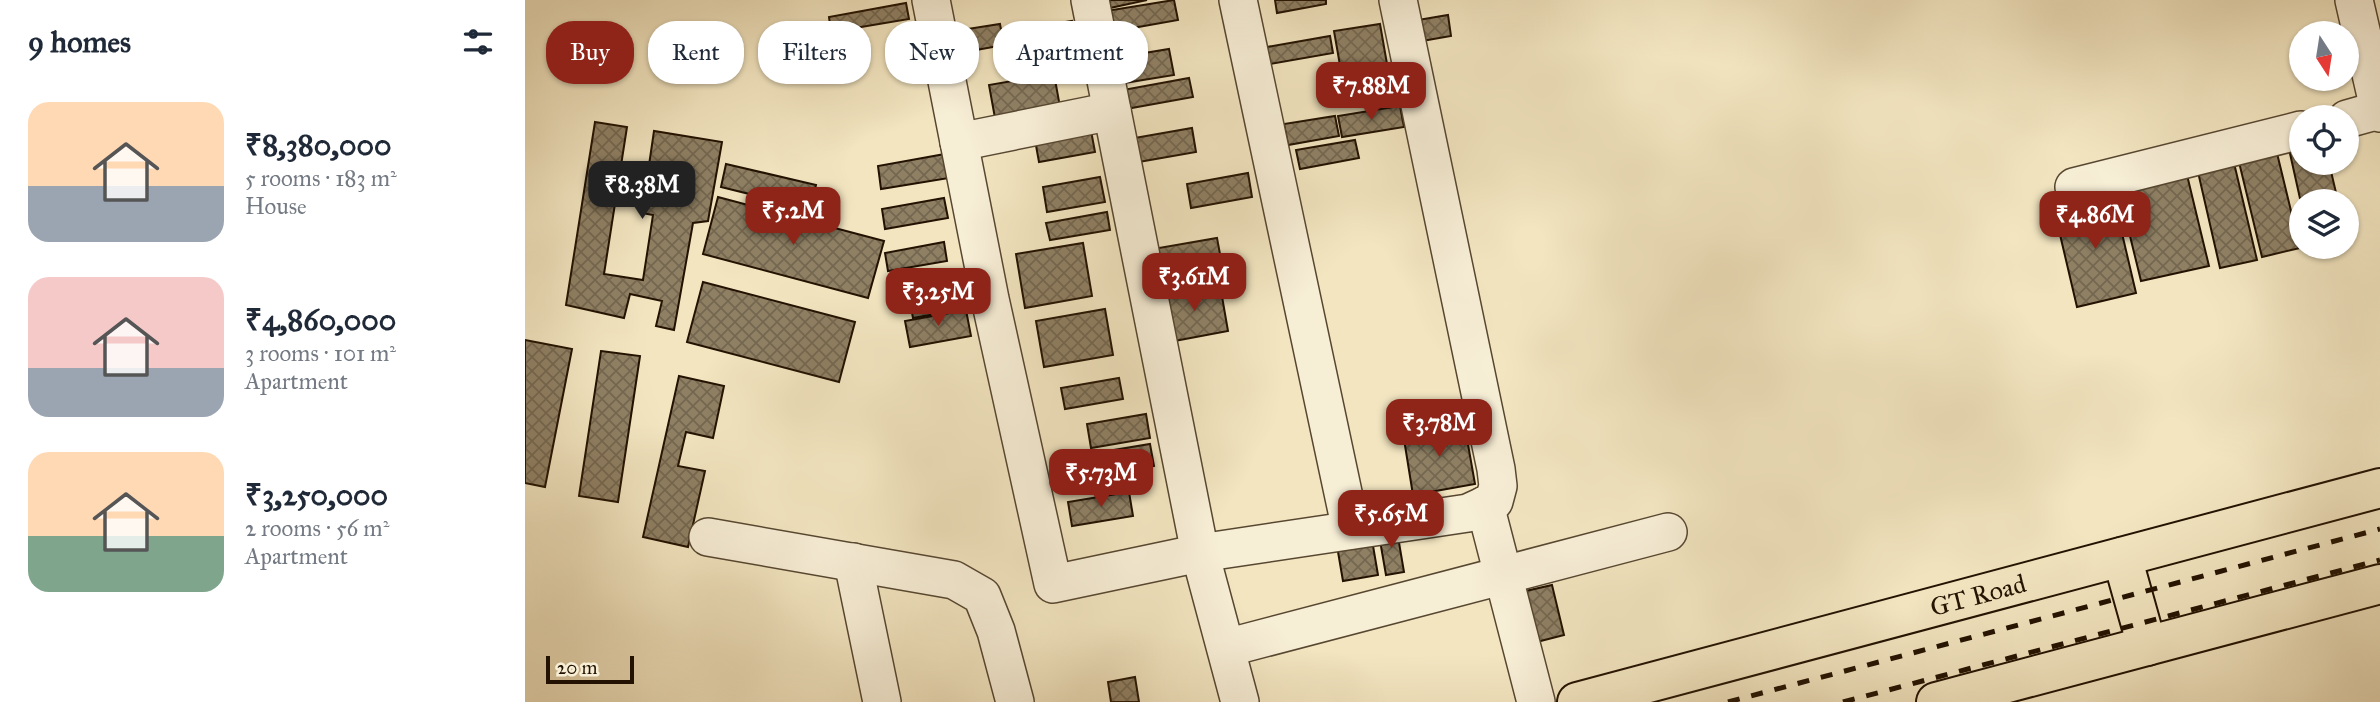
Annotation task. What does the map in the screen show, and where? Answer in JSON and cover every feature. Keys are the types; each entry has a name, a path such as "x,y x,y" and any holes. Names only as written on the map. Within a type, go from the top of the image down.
{"highway":[{"name":"GT Road","path":"1577,702 2380,488"},
{"path":"2122,557 2147,646"},
{"path":"1936,702 2380,584"}],"street":[{"path":"931,0 989,299 1053,583 1200,553 1468,513 1494,501 1498,486 1496,469 1398,0"},
{"path":"1090,0 1200,553 1240,702"},
{"path":"1238,0 1351,530"},
{"path":"2354,0 2380,112 2359,116"},
{"path":"959,142 1112,111"},
{"path":"2074,187 2289,133"},
{"path":"1485,505 1536,702"},
{"path":"1226,648 1503,573 1668,532"},
{"path":"708,537 954,580 982,596 996,631 1015,702"},
{"path":"853,562 882,702"}],"building":[{"path":"1109,0 1147,0 1110,8"},
{"path":"1174,0 1178,20 1148,25 1148,21 1108,21 1106,11"},
{"path":"1275,0 1326,0 1326,4 1277,13"},
{"path":"906,3 909,19 871,25 871,21 830,21 829,17"},
{"path":"1448,15 1451,36 1416,42 1412,21"},
{"path":"1380,24 1387,64 1341,71 1334,31"},
{"path":"993,25 993,47 979,49 979,27"},
{"path":"1330,36 1333,53 1270,64 1267,47"},
{"path":"1169,49 1174,75 1148,79 1148,52"},
{"path":"1390,73 1393,93 1335,104 1332,84"},
{"path":"1189,78 1193,97 1126,109 1123,90"},
{"path":"1056,84 1060,107 995,118 989,85"},
{"path":"1400,106 1404,127 1342,137 1338,116"},
{"path":"1335,116 1339,136 1288,145 1284,124"},
{"path":"1089,120 1095,152 1039,162 1033,129"},
{"path":"595,122 627,127 604,274 643,280 653,215 642,213 654,131 722,142 708,221 693,223 674,330 656,326 662,301 630,294 624,318 566,305"},
{"path":"1192,128 1196,152 1127,164 1123,140"},
{"path":"1355,140 1359,158 1300,169 1296,150"},
{"path":"2276,149 2289,203 2289,251 2262,257 2238,158"},
{"path":"945,154 949,178 881,189 878,166"},
{"path":"2234,163 2257,260 2220,268 2198,172"},
{"path":"726,164 816,185 810,209 721,187"},
{"path":"1248,173 1252,197 1191,208 1187,184"},
{"path":"2187,175 2209,266 2141,281 2119,191"},
{"path":"2295,175 2332,175 2335,189 2298,189"},
{"path":"1100,177 1105,202 1047,212 1043,187"},
{"path":"2113,195 2136,293 2077,307 2054,209"},
{"path":"718,197 884,241 868,298 703,254"},
{"path":"944,198 948,218 885,229 882,209"},
{"path":"1107,212 1110,230 1050,240 1046,223"},
{"path":"1217,238 1220,254 1155,266 1153,249"},
{"path":"944,242 947,261 888,271 885,253"},
{"path":"1083,243 1092,296 1025,308 1016,254"},
{"path":"703,282 855,322 839,382 687,342"},
{"path":"1220,285 1228,331 1169,342 1160,296"},
{"path":"960,287 964,309 913,318 909,296"},
{"path":"1105,309 1113,355 1044,367 1036,321"},
{"path":"966,310 971,336 910,347 905,321"},
{"path":"525,340 572,349 545,487 525,483"},
{"path":"601,351 640,356 618,502 579,496"},
{"path":"679,376 724,386 713,438 686,432 678,466 705,471 688,547 643,537"},
{"path":"1119,378 1123,399 1065,409 1061,388"},
{"path":"1146,414 1150,438 1091,448 1087,424"},
{"path":"1464,422 1475,484 1413,495 1403,433"},
{"path":"1150,444 1154,466 1093,478 1089,454"},
{"path":"1129,492 1133,516 1072,526 1068,502"},
{"path":"1396,525 1404,572 1386,575 1378,529"},
{"path":"1371,534 1378,575 1343,581 1336,540"},
{"path":"1552,585 1564,635 1529,644 1517,593"},
{"path":"1135,677 1139,702 1111,702 1108,682"}],"railway":[{"path":"1728,702 2380,529"},
{"path":"1843,702 2380,560"}]}
